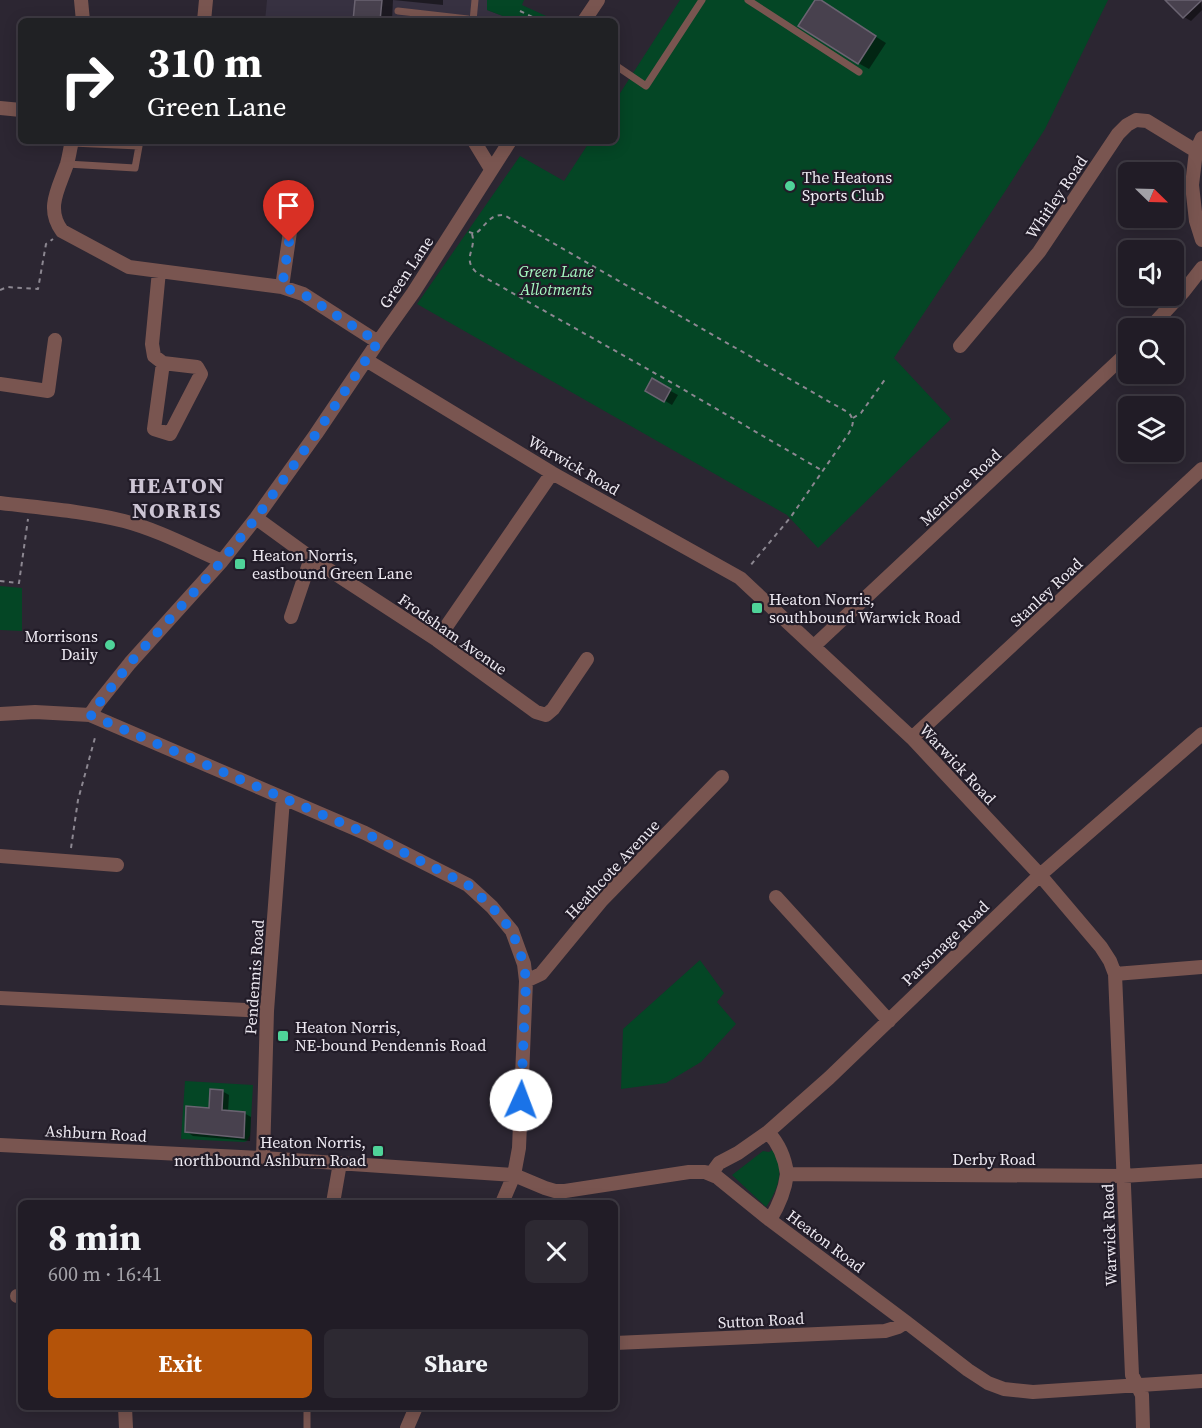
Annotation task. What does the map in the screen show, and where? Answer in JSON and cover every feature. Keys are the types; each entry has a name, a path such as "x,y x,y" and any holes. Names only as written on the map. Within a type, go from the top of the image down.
{"street":[{"path":"81,0 83,18"},
{"path":"204,18 206,0"},
{"path":"586,18 598,0"},
{"path":"0,108 18,110"},
{"name":"Whitley Road","path":"960,346 1039,252 1118,134 1135,113 1196,151"},
{"path":"1202,138 1196,151 1192,185 1196,220 1202,240"},
{"path":"72,144 55,197 55,222 62,231 129,267 282,287 303,294 378,342"},
{"path":"476,144 491,169"},
{"name":"Green Lane","path":"95,717 130,663 222,561 256,518 413,293 508,144"},
{"path":"282,287 295,197"},
{"path":"1159,318 1202,267"},
{"path":"159,271 152,344 154,356 163,363 197,367 201,374 170,434 154,429 163,363"},
{"path":"0,384 48,392 56,340"},
{"name":"Warwick Road","path":"366,360 552,473 740,578 912,738 1040,875 1101,947 1115,974 1132,1375 1139,1390 1143,1428"},
{"name":"Mentone Road","path":"814,646 1118,361"},
{"name":"Stanley Road","path":"912,738 1202,470"},
{"path":"437,640 552,473"},
{"path":"0,503 124,521 164,534 222,561"},
{"name":"Frodsham Avenue","path":"256,518 311,558 437,640 536,712 546,715 553,709 586,659"},
{"path":"291,617 311,558"},
{"path":"0,714 35,712 95,717 365,833 468,885 492,907 512,931 524,964 526,981 519,1148 513,1175 503,1200"},
{"name":"Parsonage Road","path":"711,1174 719,1163 768,1132 829,1078 1040,875 1202,734"},
{"name":"Heathcote Avenue","path":"526,981 542,974 602,900 722,777"},
{"name":"Pendennis Road","path":"263,1158 267,1011 283,799"},
{"path":"0,856 117,865"},
{"path":"776,897 889,1021"},
{"path":"1115,974 1202,968"},
{"path":"0,998 267,1011"},
{"path":"768,1132 777,1142 787,1174 781,1199 770,1220"},
{"name":"Ashburn Road","path":"0,1144 263,1158 513,1175"},
{"path":"334,1200 340,1163"},
{"name":"Derby Road","path":"787,1174 1124,1176 1202,1171"},
{"path":"513,1175 545,1188 565,1191 689,1172 711,1174"},
{"name":"Heaton Road","path":"711,1174 988,1383 1004,1389 1033,1392 1139,1390 1202,1381"},
{"name":"Sutton Road","path":"618,1343 885,1331 906,1322"},
{"path":"125,1410 126,1428"},
{"path":"407,1428 415,1410"}],"lane":[{"path":"473,18 475,0"},
{"path":"618,67 646,86 702,0"},
{"path":"748,0 859,72"},
{"path":"398,11 424,18"},
{"path":"67,164 135,168 139,146 106,144"},
{"path":"307,1411 307,1428"}],"path":[{"path":"520,11 535,18"},
{"path":"471,234 479,231 495,215 504,215 843,409 853,418"},
{"path":"457,224 471,234 474,241 469,258 470,264 477,273 823,471"},
{"path":"0,290 7,287 38,289 46,244 62,231"},
{"path":"853,418 861,414 886,378"},
{"path":"740,578 790,518 849,433 853,418"},
{"path":"0,581 19,583 30,507"},
{"path":"70,861 78,800 95,717"}],"shaded area":[{"path":"267,0 487,0 487,10 508,18 265,18"}],"green space":[{"path":"487,0 524,0 522,5 550,18 508,18 487,10"},
{"name":"Green Lane Allotments","path":"680,0 1108,0 1045,129 894,358 951,419 818,548 787,515 417,304 520,156 564,181 588,144 618,144 618,96"},
{"path":"0,586 22,588 22,631 0,630"},
{"path":"700,960 724,993 717,1002 736,1024 701,1062 666,1083 621,1089 623,1029"},
{"path":"185,1081 253,1085 250,1135 247,1141 181,1139","holes":["186,1106 193,1107 211,1134 185,1132","217,1110 245,1112 243,1138 216,1136"]},
{"path":"772,1150 779,1164 779,1179 766,1207 732,1175 763,1151"}],"building":[{"path":"355,0 382,0 380,18 353,18"},
{"path":"815,0 821,0 876,36 858,64 798,26"},
{"path":"1165,0 1202,0 1183,18"},
{"path":"652,378 671,389 664,402 645,391"},
{"path":"210,1089 223,1090 222,1110 245,1112 244,1138 185,1132 186,1106 209,1108"}],"place":[{"name":"The Heatons Sports Club","path":"790,186"},
{"name":"Heaton Norris, eastbound Green Lane","path":"240,564"},
{"name":"Heaton Norris, southbound Warwick Road","path":"757,608"},
{"name":"Morrisons Daily","path":"110,645"},
{"name":"Heaton Norris, NE-bound Pendennis Road","path":"283,1036"},
{"name":"Heaton Norris, northbound Ashburn Road","path":"378,1151"}],"district":[{"name":"HEATON NORRIS","path":"177,498"}],"route":[{"path":"289,242 282,287 303,294 378,342 256,518 222,561 130,663 90,715 365,833 468,885 492,907 512,931 524,964 526,981 521,1100"}]}
